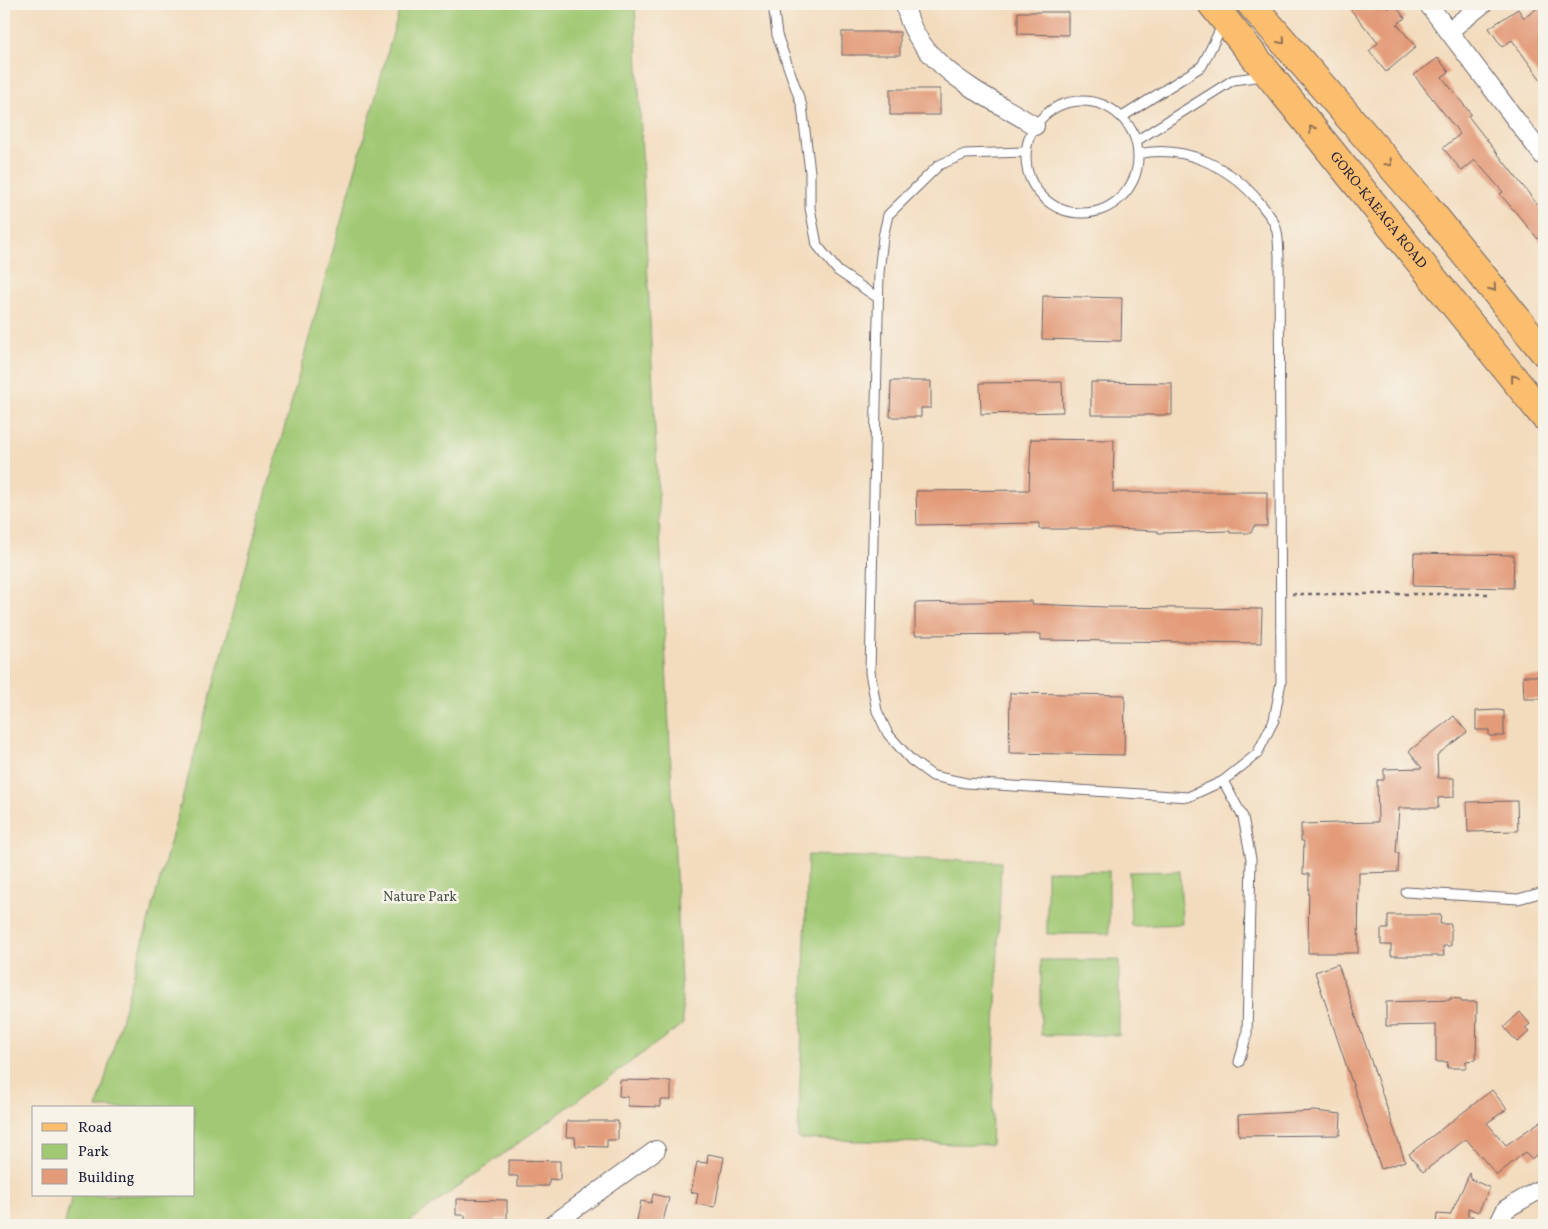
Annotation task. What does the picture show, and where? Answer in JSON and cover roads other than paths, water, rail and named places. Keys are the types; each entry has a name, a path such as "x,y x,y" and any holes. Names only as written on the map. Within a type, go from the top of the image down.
{"main road":[{"path":"1251,4 1426,206 1544,352"},
{"name":"GORO-KAEAGA ROAD","path":"1219,12 1544,416"}],"street":[{"path":"905,4 906,14 914,30 942,68 1035,126"},
{"path":"1428,4 1544,157"},
{"path":"1449,31 1484,4"},
{"path":"552,1225 656,1150"},
{"path":"1498,1225 1506,1209 1544,1187"}],"lane":[{"path":"773,4 777,35 802,106 810,172 810,208 816,245 838,272 878,298"},
{"path":"1122,117 1202,66 1219,12"},
{"path":"1136,140 1233,80 1262,75 1273,80"},
{"path":"1084,101 1098,103 1122,117 1136,140 1138,154 1137,168 1125,193 1115,203 1102,209 1074,212 1060,209 1048,202 1038,192 1031,180 1026,152 1029,138 1035,126 1044,115 1056,107 1070,102 1084,101"},
{"path":"1026,152 965,154 939,165 888,215 882,246 878,298 870,672 877,712 888,734 911,760 933,776 966,783 1188,797 1223,781 1257,754 1274,720 1281,682 1277,229 1272,219 1239,180 1217,167 1176,152 1138,154"},
{"path":"1223,781 1243,817 1251,859 1247,1034 1240,1062"},
{"path":"1406,892 1518,899 1544,892"}],"park label":[{"name":"Nature Park","path":"420,897"}]}
